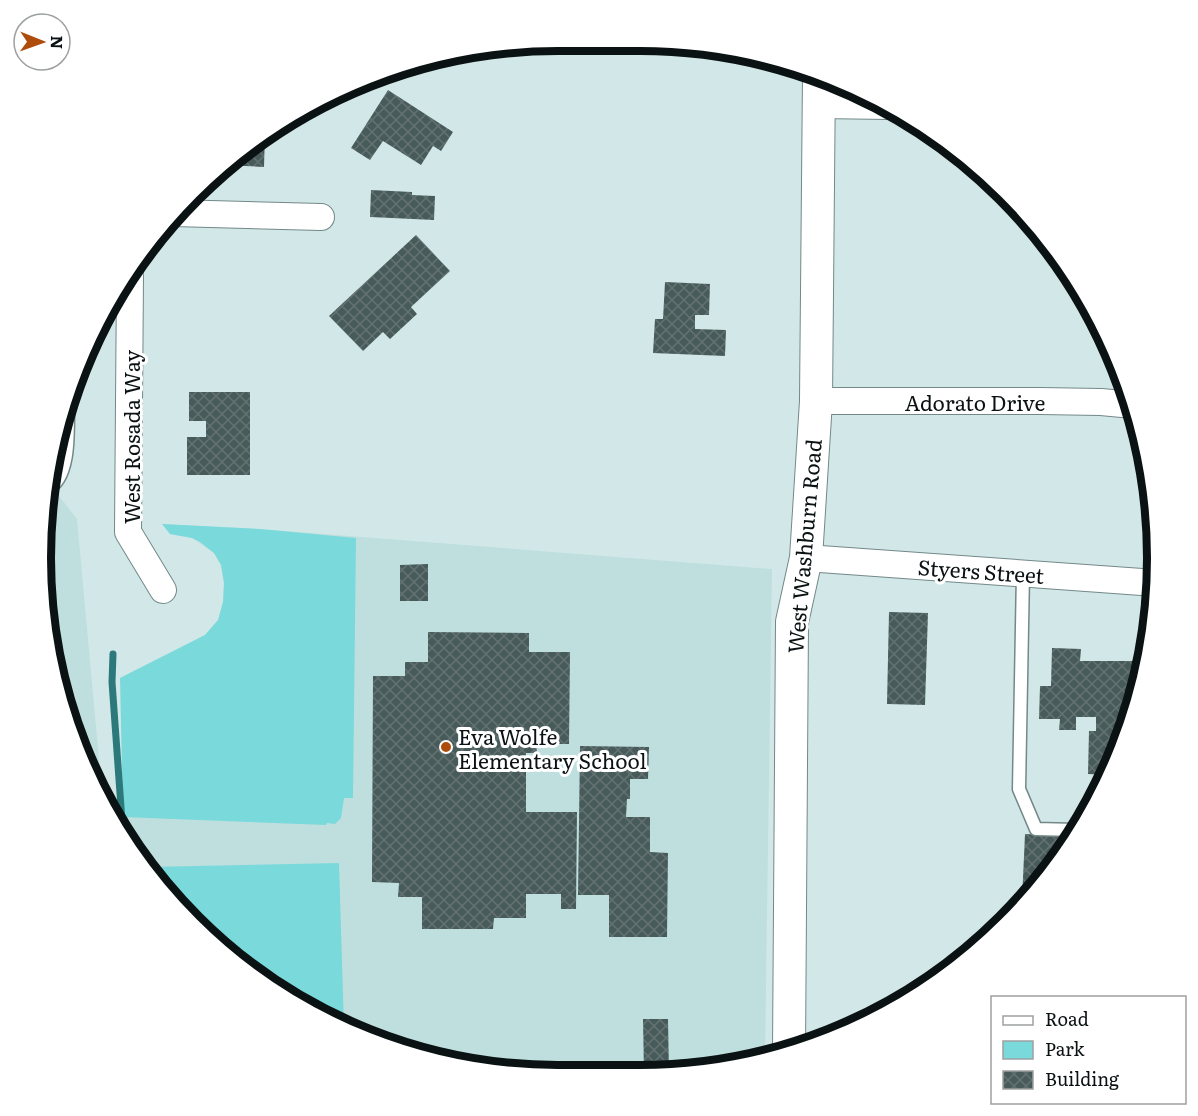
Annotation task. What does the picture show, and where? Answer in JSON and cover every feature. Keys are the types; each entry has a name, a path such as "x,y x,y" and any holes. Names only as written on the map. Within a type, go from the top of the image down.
{"street":[{"path":"819,90 851,97"},
{"name":"West Washburn Road","path":"789,1042 792,622 806,558 816,401 819,90"},
{"path":"186,213 321,217"},
{"name":"West Rosada Way","path":"130,286 128,532 163,590"},
{"name":"Adorato Drive","path":"816,401 1040,401 1123,404"},
{"name":"Styers Street","path":"806,558 1146,582"}],"lane":[{"path":"57,481 66,460 67,432"},
{"path":"1023,573 1020,789 1036,829 1068,830"}],"shaded area":[{"path":"55,491 77,519 101,777 78,721 68,689 55,624 51,558"},
{"name":"Eva Wolfe Elementary School","path":"162,524 260,529 772,569 765,1049 706,1061 640,1065 525,1064 459,1055 395,1038 334,1013 276,980 224,939 199,917 177,892 136,840 124,820 122,677 205,635 218,620 223,602 224,583 221,565 214,553 192,538 170,534"}],"green space":[{"path":"162,524 260,529 356,538 353,798 344,798 341,818 335,824 123,817 120,678 205,635 218,620 223,602 224,583 221,565 214,553 192,538 170,534"},
{"path":"339,863 344,1017 304,997 249,960 199,917 156,867"}],"building":[{"path":"388,90 453,132 441,151 433,146 421,165 383,141 370,160 351,148"},
{"path":"265,144 264,167 237,166"},
{"path":"371,190 412,192 412,195 435,196 434,220 370,217"},
{"path":"416,235 450,271 411,307 417,314 390,339 383,332 363,351 329,316"},
{"path":"665,282 710,284 709,315 695,315 695,329 726,330 725,356 653,353 655,319 663,319"},
{"path":"189,392 250,392 250,475 187,475 187,437 206,437 206,421 189,421"},
{"path":"428,564 428,601 400,601 400,565"},
{"path":"889,612 928,613 925,705 887,704"},
{"path":"428,632 529,633 529,652 570,652 569,744 536,744 537,753 526,753 526,812 577,812 576,909 561,909 561,894 526,894 526,918 494,918 493,929 422,929 422,897 398,897 399,883 372,882 373,676 405,676 405,662 428,662"},
{"path":"1052,648 1081,649 1080,661 1133,661 1130,689 1098,774 1088,774 1089,731 1096,731 1096,717 1076,717 1076,730 1059,730 1060,719 1039,719 1040,686 1051,686"},
{"path":"580,746 649,747 648,779 630,779 630,799 627,799 626,817 650,817 650,852 668,853 667,937 609,937 609,895 578,895"},
{"path":"1025,834 1065,836 1042,867 1022,890"},
{"path":"643,1019 668,1019 669,1064 644,1065"}],"waterway":[{"path":"113,654 112,682 122,816"}],"place":[{"name":"Eva Wolfe Elementary School","path":"446,747"}]}
